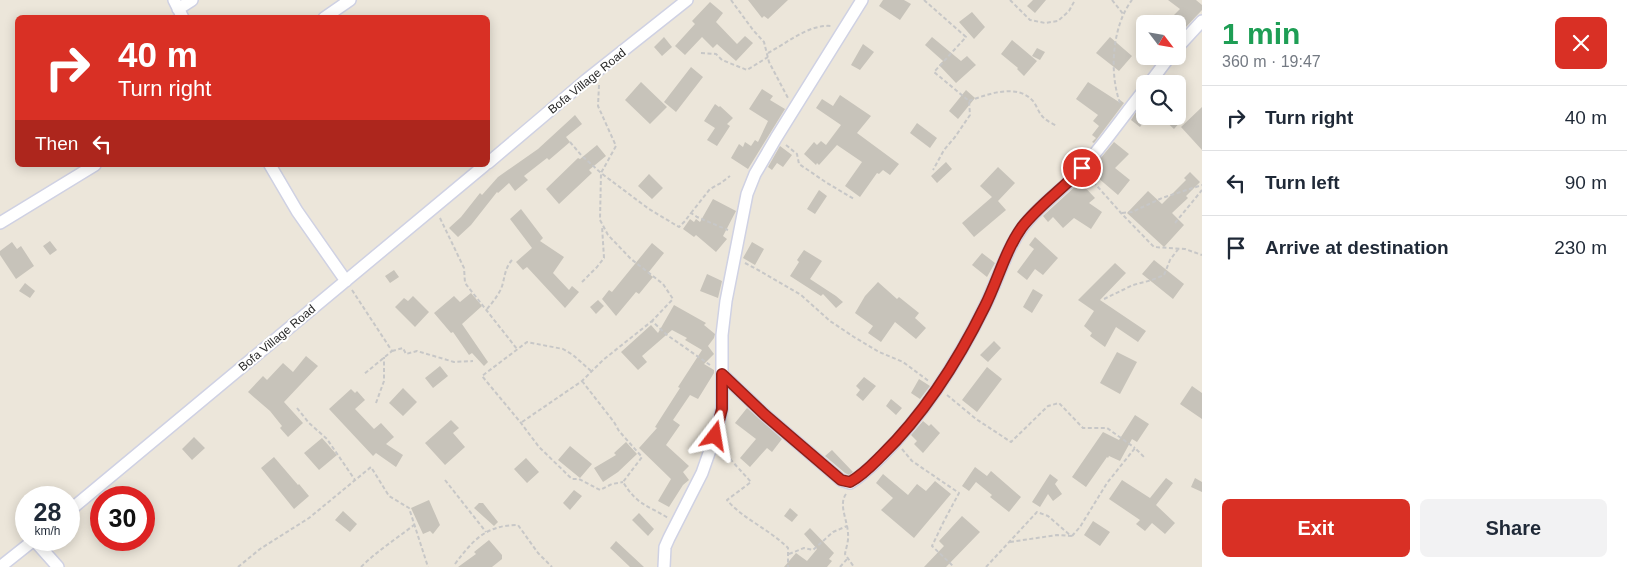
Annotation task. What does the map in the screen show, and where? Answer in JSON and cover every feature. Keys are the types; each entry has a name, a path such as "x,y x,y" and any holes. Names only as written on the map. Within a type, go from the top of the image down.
{"street":[{"path":"178,9 192,0"},
{"path":"328,15 350,0"},
{"name":"Bofa Village Road","path":"490,161 687,0"},
{"path":"664,567 665,547 702,474 722,409 722,335 726,301 747,194 755,174 776,138 862,0"},
{"path":"1186,38 1202,21"},
{"path":"722,374 764,414 841,480 850,482 856,479 896,442 938,388 975,326 994,287 1001,266 1022,228 1035,212 1082,168 1136,100"},
{"path":"0,223 92,167"},
{"path":"271,167 296,211 346,282"},
{"name":"Bofa Village Road","path":"80,502 482,167"},
{"path":"0,567 20,551"},
{"path":"44,551 58,567"}],"path":[{"path":"731,0 764,42 767,55 794,109"},
{"path":"924,0 966,37 934,72 969,101 970,115 944,150 933,170"},
{"path":"1010,0 1030,20 1045,23 1058,21 1069,11 1075,0"},
{"path":"1112,0 1124,15"},
{"path":"1125,114 1118,96 1114,44 1127,7 1132,0"},
{"path":"701,53 716,54 722,60 747,70 805,30 828,26 843,28"},
{"path":"521,422 582,381 603,360 652,321 672,299 663,284 631,258 608,235 600,220 601,173 616,146 598,106 599,70"},
{"path":"969,101 989,95 1015,91 1026,95 1033,102 1042,117 1057,126"},
{"path":"776,138 797,154 799,164 826,183 854,199"},
{"path":"570,142 601,173 649,209 679,227 710,189 730,176"},
{"path":"1082,168 1121,214 1154,246 1179,248 1202,255"},
{"path":"1121,214 1132,212 1162,198 1202,185"},
{"path":"1175,223 1202,190"},
{"path":"435,207 464,268 465,282 517,349"},
{"path":"691,213 697,218 740,235"},
{"path":"582,282 604,258 602,223"},
{"path":"1104,298 1133,285 1164,275 1170,260 1179,248"},
{"path":"734,258 760,270 800,296 830,322 879,352 903,362 976,419 1011,442 1048,406 1059,403 1083,428 1107,428 1135,448 1144,457"},
{"path":"487,309 501,288 506,266 512,260"},
{"path":"346,282 392,350"},
{"path":"652,321 667,335 722,374"},
{"path":"582,381 619,431 642,457 623,482 612,484 600,490 579,479 572,479 539,447 521,422 482,376 527,342 563,348 591,371"},
{"path":"363,375 392,350 403,348 406,354 417,352 454,362 474,361"},
{"path":"376,403 384,381 384,357"},
{"path":"297,408 327,439 355,480"},
{"path":"715,436 731,460 750,482 727,500 736,510 751,518 788,548 788,567"},
{"path":"896,442 912,461 959,493 932,546 954,567"},
{"path":"1072,536 1080,527 1107,483 1135,448"},
{"path":"238,567 260,548 309,518 371,467 389,496 409,508 428,567"},
{"path":"854,567 845,554 848,533 843,498 856,479"},
{"path":"445,480 486,532"},
{"path":"623,482 640,503 676,523"},
{"path":"986,567 1037,512 1048,516 1072,536"},
{"path":"361,567 375,553 414,525"},
{"path":"455,564 477,537 507,525 518,525 538,553 552,567"},
{"path":"788,554 804,548 813,550 833,532 847,526"},
{"path":"1009,542 1057,535 1072,536"},
{"path":"840,567 848,558"}],"building":[{"path":"748,0 788,0 768,19 764,16 762,18"},
{"path":"883,0 904,0 911,4 900,20 879,6"},
{"path":"1033,0 1046,0 1035,13 1027,6"},
{"path":"1168,0 1196,0 1202,5 1202,10 1186,27 1186,15 1174,15 1180,9"},
{"path":"710,2 723,13 716,22 737,44 745,36 753,43 736,61 717,44 713,48 702,37 685,55 675,46 695,24 692,21"},
{"path":"972,12 985,27 974,39 959,22"},
{"path":"664,37 672,47 662,56 654,47"},
{"path":"932,37 961,61 967,56 976,65 956,83 939,65 943,61 925,45"},
{"path":"1110,37 1132,56 1119,71 1096,53"},
{"path":"1012,40 1037,61 1024,76 1018,68 1001,54"},
{"path":"863,44 874,52 860,70 851,65"},
{"path":"1037,48 1045,52 1040,60 1032,56"},
{"path":"691,67 703,77 676,112 664,102"},
{"path":"641,82 667,107 650,124 625,100"},
{"path":"1088,82 1119,102 1120,100 1124,103 1094,143 1092,142 1096,138 1092,135 1099,126 1093,121 1098,115 1076,99"},
{"path":"762,89 773,96 770,100 785,109 748,169 731,158 739,144 743,147 745,142 751,146 755,140 758,142 768,121 749,109"},
{"path":"966,90 975,98 958,119 949,111"},
{"path":"840,95 871,116 857,133 899,164 890,175 883,170 879,174 877,173 860,197 845,186 862,162 837,145 819,165 817,163 816,165 804,154 814,142 817,145 821,141 826,145 841,125 816,108 822,99 833,106"},
{"path":"715,104 733,118 727,124 730,126 717,146 707,140 715,128 704,121"},
{"path":"1202,107 1202,150 1181,127 1186,125 1186,122"},
{"path":"1136,112 1136,124 1131,120"},
{"path":"575,115 582,124 566,137 570,142 549,160 547,158 524,176 528,180 515,191 509,183 497,192 471,225 458,237 449,228 461,217 480,193 482,195 498,177 538,149"},
{"path":"917,123 937,138 930,148 910,133"},
{"path":"1114,142 1129,154 1115,168 1130,180 1118,195 1090,171"},
{"path":"597,145 606,156 589,170 592,173 559,204 546,189 578,158 580,159"},
{"path":"780,146 792,155 783,167 777,163 772,170 768,167"},
{"path":"946,162 952,169 937,183 931,176"},
{"path":"998,167 1015,183 998,201 1006,210 974,237 962,223 992,197 980,186"},
{"path":"1190,172 1200,182 1186,196 1188,198 1172,213 1184,225 1164,247 1127,213 1148,191 1162,204 1186,180 1184,178"},
{"path":"649,174 663,188 652,199 638,186"},
{"path":"1080,182 1095,198 1089,203 1102,212 1091,229 1074,218 1063,228 1053,217 1048,222 1043,216"},
{"path":"819,190 827,196 815,214 807,209"},
{"path":"713,199 736,211 723,236 727,239 716,252 696,235 694,237 683,229 690,219 694,222 696,219 700,222"},
{"path":"521,209 543,238 540,241 564,257 553,273 569,290 572,286 579,292 565,308 527,267 523,270 516,262 532,248 510,219"},
{"path":"1035,237 1058,258 1043,275 1035,269 1027,280 1017,272 1034,249 1029,245"},
{"path":"50,241 57,250 50,255 43,246"},
{"path":"12,242 17,249 21,246 34,266 16,279 0,255 0,251"},
{"path":"752,242 764,249 755,265 743,258"},
{"path":"652,243 664,253 648,273 653,277 639,294 636,292 616,316 602,299 609,290 612,292"},
{"path":"804,250 822,261 810,279 843,302 836,308 823,294 821,296 790,276"},
{"path":"982,253 995,263 987,277 972,265"},
{"path":"1154,260 1184,284 1173,299 1142,274"},
{"path":"1115,263 1126,273 1100,300 1146,331 1138,342 1116,327 1105,347 1090,336 1092,333 1084,326 1094,311 1078,300"},
{"path":"394,270 399,277 390,283 385,276"},
{"path":"707,274 722,281 718,298 700,291"},
{"path":"878,282 897,299 899,297 919,313 915,318 926,328 916,339 895,322 881,342 868,333 873,326 855,313 865,296"},
{"path":"25,283 35,291 30,298 19,291"},
{"path":"1033,289 1043,295 1032,313 1023,307"},
{"path":"471,293 482,306 462,324 488,362 484,366 472,353 469,355 453,332 451,333 434,313 454,296 460,302"},
{"path":"413,296 429,312 415,327 395,307 404,298 408,301"},
{"path":"598,300 604,306 596,314 590,307"},
{"path":"674,305 706,323 704,325 715,334 708,346 714,354 704,364 714,370 714,373 698,399 690,395 673,420 680,425 666,445 689,466 683,472 689,480 683,485 669,507 658,501 671,479 639,448 657,428 655,427 680,388 678,387 702,350 685,340 687,338 672,330 642,356 647,362 638,370 621,352 651,325 658,333"},
{"path":"994,341 1001,348 988,362 980,355"},
{"path":"1117,352 1137,362 1120,394 1100,383"},
{"path":"306,356 318,366 284,402 303,423 288,437 270,411 248,392 263,376 267,380 283,363 293,372"},
{"path":"440,366 448,376 433,388 425,378"},
{"path":"987,367 1002,379 977,412 962,400"},
{"path":"864,377 876,386 863,401 856,395 860,390 856,386"},
{"path":"919,379 930,386 920,399 911,393"},
{"path":"1192,386 1202,393 1202,419 1180,404"},
{"path":"403,388 417,402 403,416 389,403"},
{"path":"351,389 355,393 357,391 365,400 355,409 374,429 381,423 394,437 386,444 403,455 396,467 376,453 373,456 329,409"},
{"path":"891,399 902,408 896,415 886,406"},
{"path":"747,408 782,439 772,452 767,448 750,467 740,458 756,439 735,423"},
{"path":"1135,415 1149,424 1137,442 1132,439 1120,461 1109,456 1107,457 1086,487 1072,477 1103,432 1119,440"},
{"path":"451,420 459,428 453,433 465,447 445,465 425,443"},
{"path":"923,421 929,426 931,424 940,433 923,453 914,444 917,441 911,435"},
{"path":"194,437 205,448 192,460 182,449"},
{"path":"322,438 337,455 319,470 304,453"},
{"path":"626,442 637,454 618,472 603,482 594,468 616,455 614,453"},
{"path":"570,446 592,464 580,478 558,460"},
{"path":"832,450 853,472 849,475 845,473 825,456"},
{"path":"274,457 309,496 294,509 261,468"},
{"path":"526,458 539,472 527,483 514,469"},
{"path":"975,467 987,476 991,471 1021,497 1009,512 990,497 992,495 976,482 969,491 962,486"},
{"path":"883,474 908,495 917,484 926,491 935,481 951,494 914,538 881,510 893,498 876,483"},
{"path":"1050,474 1058,480 1055,484 1062,494 1053,501 1048,494 1040,507 1032,502"},
{"path":"1166,478 1173,483 1156,505 1175,523 1165,534 1152,523 1145,531 1136,524 1140,520 1109,499 1122,480 1150,498"},
{"path":"1195,478 1202,482 1202,492 1191,487"},
{"path":"574,490 582,496 570,510 563,503"},
{"path":"429,500 440,525 433,534 430,531 423,534 411,508"},
{"path":"479,503 483,503 498,522 494,526 474,508"},
{"path":"790,508 798,515 792,522 784,516"},
{"path":"343,511 357,524 350,532 335,520"},
{"path":"639,513 654,529 648,536 632,520"},
{"path":"962,516 980,532 946,567 924,567 944,546 939,541"},
{"path":"1093,521 1110,532 1100,546 1084,535"},
{"path":"810,528 834,553 829,559 832,561 827,567 784,567 796,553 807,561 817,549 804,534"},
{"path":"489,540 502,555 502,559 492,567 458,567 476,554 474,552"},
{"path":"616,541 644,567 630,567 610,548"}],"route":[{"path":"715,436 722,409 722,374 764,414 841,480 850,482 861,476 896,442 934,393 975,326 994,287 1001,266 1022,228 1035,212 1082,168"}]}
